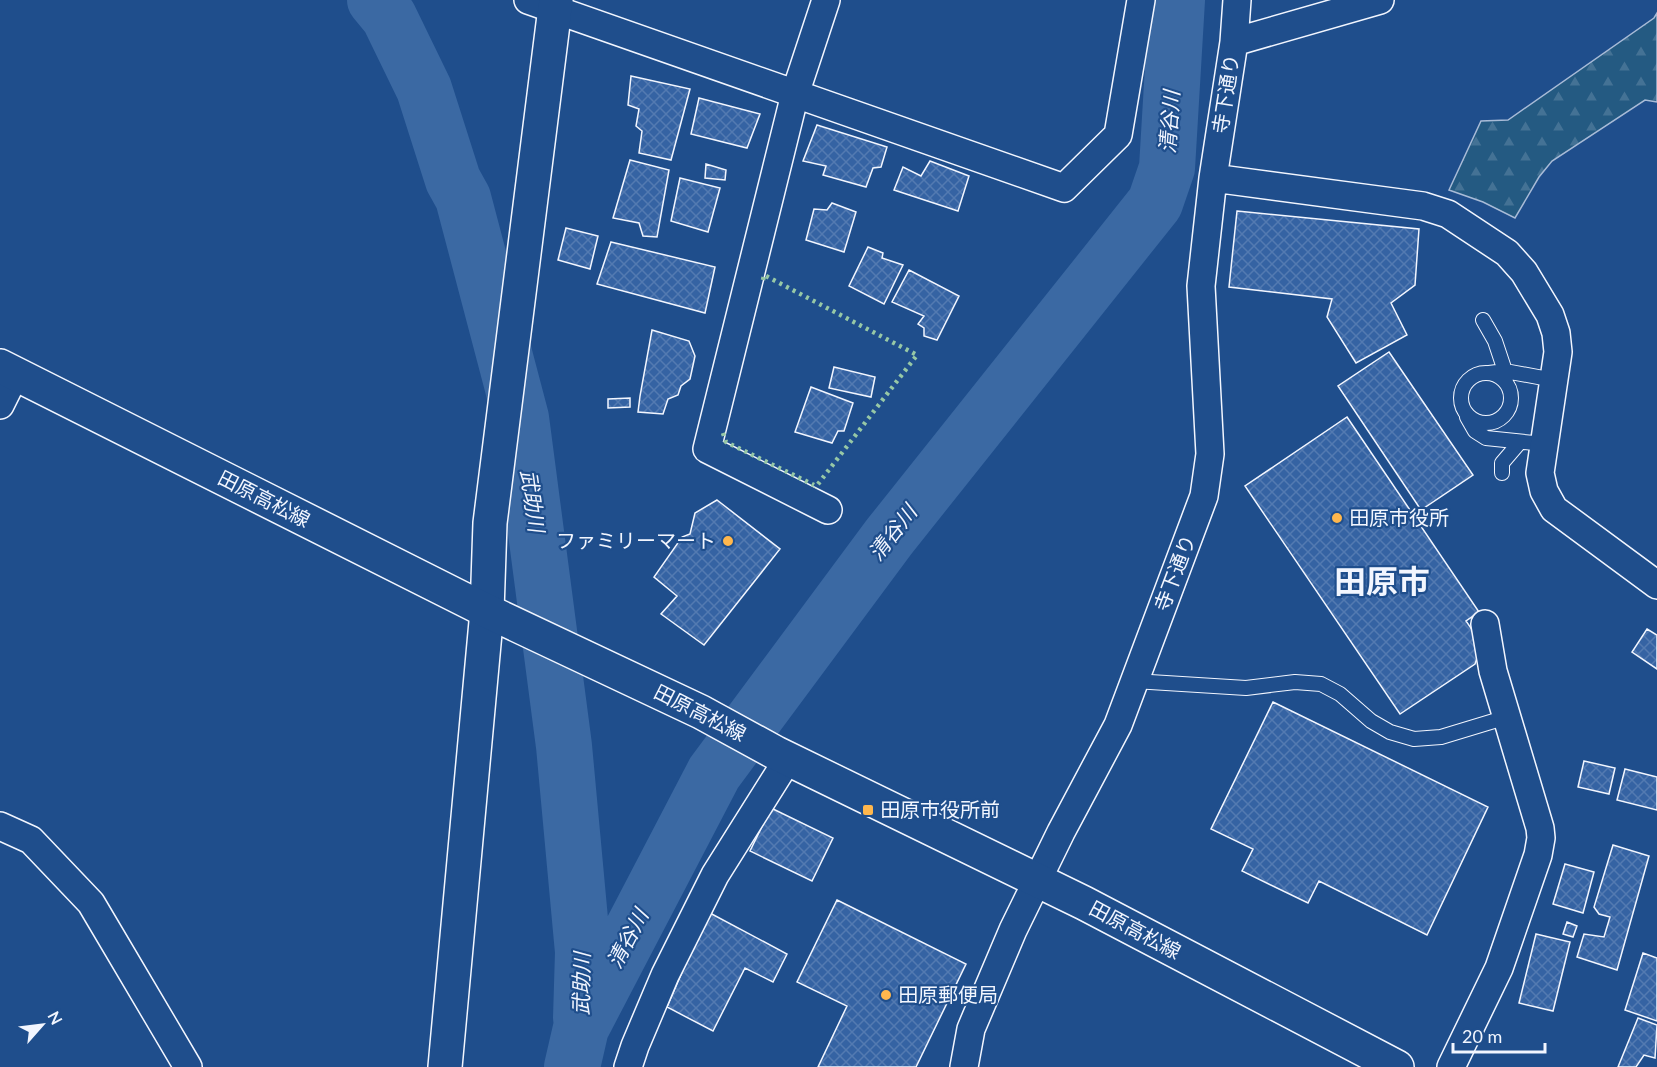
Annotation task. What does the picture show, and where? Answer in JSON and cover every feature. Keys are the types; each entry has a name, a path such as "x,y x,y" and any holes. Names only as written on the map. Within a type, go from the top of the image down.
{"main road":[{"path":"445,1067 487,610 490,523 546,3"},
{"name":"田原高松線","path":"8,370 487,610 701,712 782,756 1084,903 1397,1067"}],"street":[{"path":"826,0 795,94 707,449 828,510"},
{"path":"546,3 795,94 1064,188 1118,135 1141,0"},
{"name":"寺下通り","path":"964,1067 971,1029 1013,930 1061,832 1118,725 1204,496 1210,454 1202,286 1213,178 1234,42 1237,0"},
{"path":"1234,42 1380,0"},
{"path":"1213,178 1423,206 1448,214 1507,253 1538,293 1550,315 1556,333 1558,352 1554,380 1532,443 1544,491 1554,508 1657,585"},
{"path":"0,405 8,370"},
{"path":"1451,1067 1499,968 1538,855 1541,838 1493,670 1485,624"},
{"path":"628,1067 665,975 715,875 782,756"},
{"path":"0,826 32,840 91,903 188,1067"}],"lane":[{"path":"1483,320 1495,341 1505,371"},
{"path":"1532,443 1486,438 1475,431 1460,400 1464,385 1476,375 1505,371 1554,380"},
{"path":"1466,415 1481,423 1490,423 1498,421 1509,408 1511,400 1507,384 1493,374 1484,373"},
{"path":"1502,473 1502,463 1532,443"},
{"path":"1134,681 1246,688 1295,682 1321,684 1340,694 1371,721 1390,732 1414,739 1441,737 1507,717"}],"green space":[{"path":"1657,13 1657,102 1645,100 1552,161 1539,177 1515,218 1483,202 1449,190 1481,121 1508,120 1654,18"}],"building":[{"path":"631,76 690,89 671,160 639,153 642,131 636,126 639,109 628,105"},
{"path":"699,98 760,114 747,148 691,134"},
{"path":"817,125 887,147 881,167 873,168 866,187 823,175 826,166 803,161"},
{"path":"630,160 669,170 657,237 643,236 639,223 613,218"},
{"path":"930,161 969,176 958,211 894,190 903,167 921,176"},
{"path":"706,164 726,170 725,180 705,178"},
{"path":"680,178 720,188 708,232 671,221"},
{"path":"832,203 856,212 844,252 806,240 814,209 827,210"},
{"path":"1237,211 1419,229 1415,285 1391,303 1407,335 1356,363 1327,317 1332,299 1229,287"},
{"path":"566,228 598,236 590,269 558,260"},
{"path":"611,242 715,267 705,313 597,284"},
{"path":"868,247 883,253 882,258 903,265 884,304 849,286"},
{"path":"909,270 959,296 937,340 924,336 924,328 918,324 924,316 892,302"},
{"path":"652,330 689,341 695,356 690,379 681,386 678,395 668,399 663,414 638,412"},
{"path":"1389,352 1473,475 1421,510 1338,386"},
{"path":"834,367 875,377 871,397 829,388"},
{"path":"811,387 853,403 844,431 838,431 832,443 795,432"},
{"path":"630,398 630,407 608,408 608,399"},
{"path":"1347,417 1479,612 1466,621 1482,644 1475,664 1400,714 1245,486"},
{"path":"717,500 780,549 704,645 661,614 677,596 654,577 682,537 690,534 695,513"},
{"path":"1647,629 1657,635 1657,669 1632,652"},
{"path":"1273,702 1488,807 1427,935 1319,881 1308,903 1242,871 1253,849 1211,829"},
{"path":"1584,761 1615,768 1609,794 1578,787"},
{"path":"1625,769 1657,777 1657,810 1617,800"},
{"path":"771,808 833,838 812,881 750,851"},
{"path":"1613,845 1649,856 1617,970 1577,957 1584,934 1604,937 1610,917 1599,914 1594,907"},
{"path":"1565,864 1594,872 1583,913 1553,904"},
{"path":"837,900 966,964 916,1067 818,1067 847,1006 797,982"},
{"path":"708,912 787,954 773,982 745,968 713,1031 667,1007"},
{"path":"1567,922 1577,926 1573,937 1563,934"},
{"path":"1536,934 1570,942 1553,1011 1519,1003"},
{"path":"1643,953 1657,958 1657,1021 1625,1010"},
{"path":"1638,1018 1657,1025 1655,1058 1644,1055 1636,1067 1618,1067"}],"waterway":[{"name":"武助川","path":"375,0 389,17 424,89 453,180 463,198 521,418 564,746 583,952 581,1018"},
{"name":"清谷川","path":"572,1067 581,1028 714,773 889,537 1155,203 1167,168 1177,0"}],"hedge":[{"path":"763,280 764,275 917,355 815,488"},
{"path":"723,433 726,442 814,485"}],"place":[{"name":"田原市役所","path":"1337,518"},
{"name":"ファミリーマート","path":"728,541"},
{"name":"田原市役所前","path":"868,810"},
{"name":"田原郵便局","path":"886,995"}],"district":[{"name":"田原市","path":"1382,582"}]}
